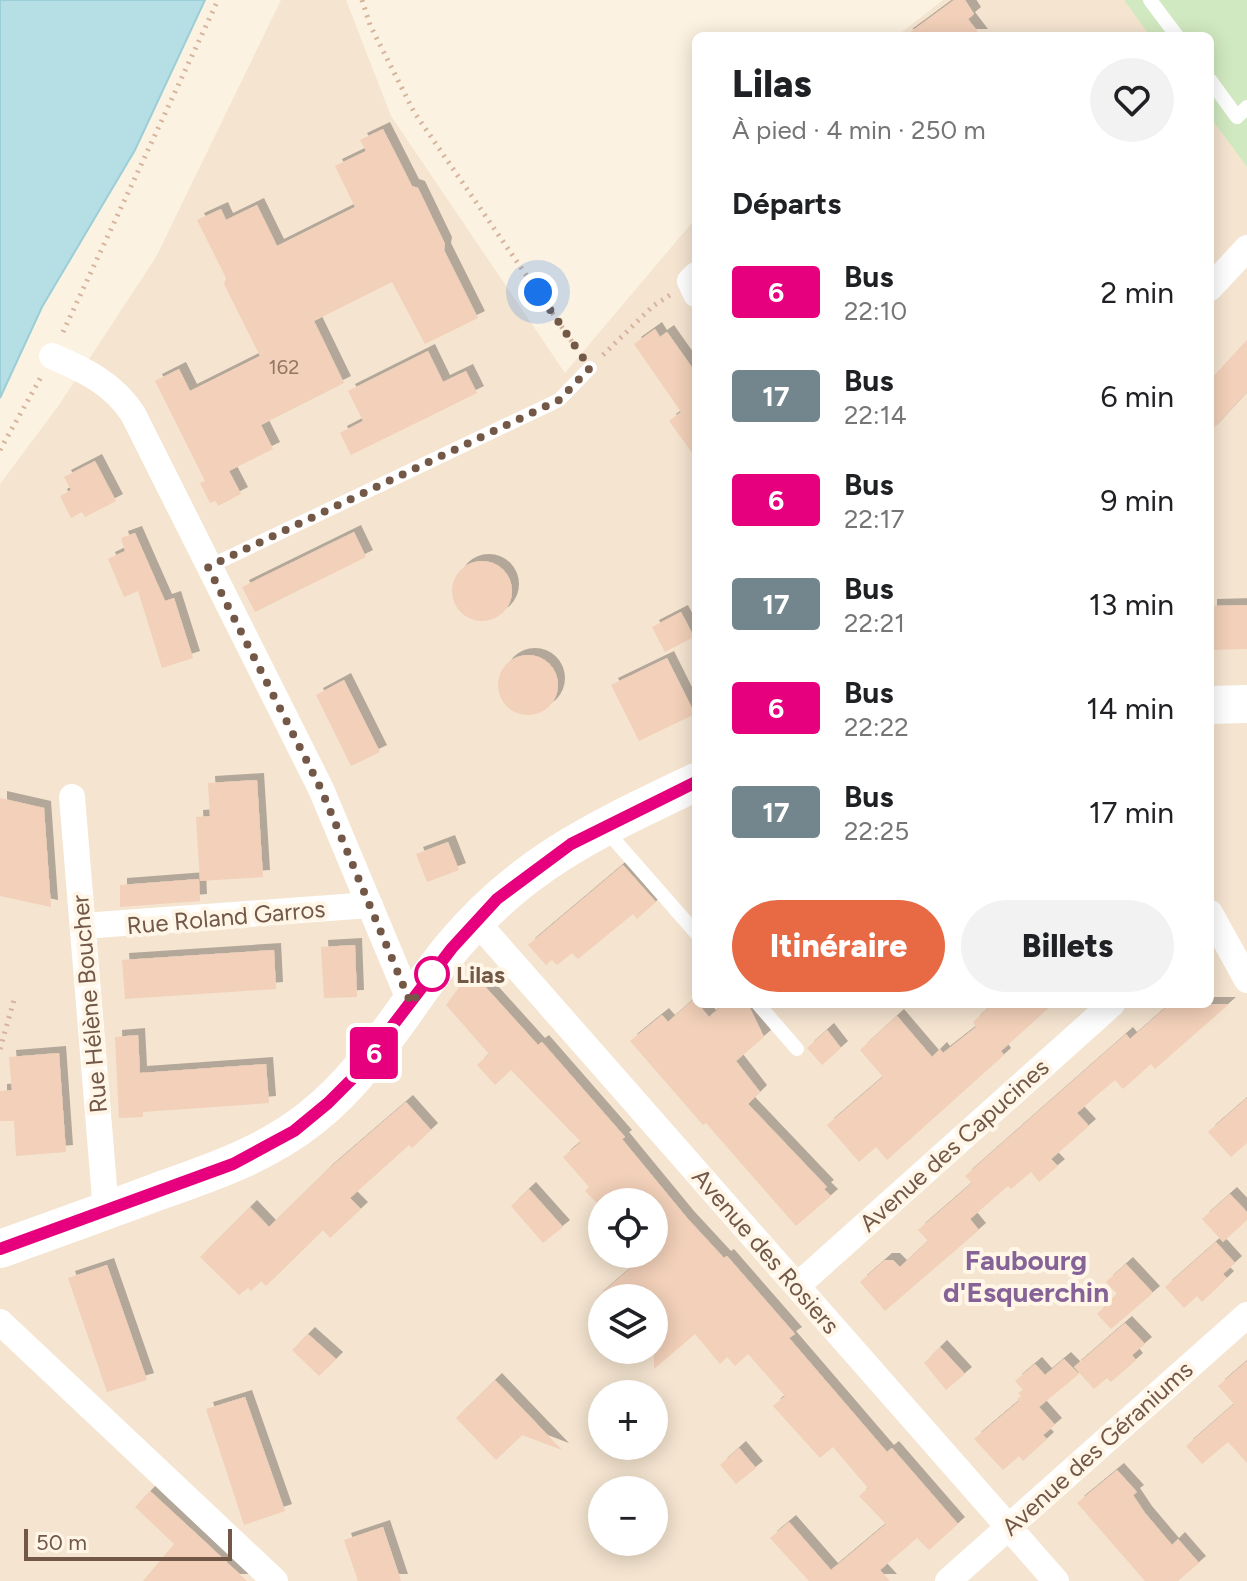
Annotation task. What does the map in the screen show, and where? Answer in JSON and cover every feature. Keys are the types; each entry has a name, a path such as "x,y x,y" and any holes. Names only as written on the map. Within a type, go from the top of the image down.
{"main road":[{"path":"1214,705 1247,704"},
{"path":"0,1249 233,1164 294,1131 351,1080 452,948 497,899 546,860 603,827 692,784"}],"street":[{"path":"1214,284 1247,248"},
{"path":"52,356 100,380 125,401 321,789 411,1004"},
{"name":"Rue Hélène Boucher","path":"72,797 106,1211"},
{"name":"Rue Roland Garros","path":"83,926 370,905"},
{"name":"Avenue des Rosiers","path":"476,921 1056,1581"},
{"path":"1214,922 1247,980"},
{"name":"Avenue des Capucines","path":"797,1286 1108,1008"},
{"name":"Avenue des Géraniums","path":"948,1581 1247,1315"},
{"path":"0,1322 275,1581"}],"lane":[{"path":"1150,0 1174,32"},
{"path":"1214,85 1237,117 1247,107"},
{"path":"208,567 559,400 590,368"},
{"path":"603,827 692,928"},
{"path":"761,1008 797,1049"}],"path":[{"path":"0,450 52,356 218,0"},
{"path":"362,0 370,25 414,112 590,368 653,306 692,284"},
{"path":"0,1049 14,1000"}],"shaded area":[{"path":"281,0 346,0 391,116 565,373 692,223 692,1008 1214,1008 1214,122 1247,167 1247,1581 0,1581 0,484 59,405 156,257"},
{"path":"943,0 1124,0 1147,32 902,32"}],"green space":[{"path":"1124,0 1247,0 1247,167 1214,122 1214,32 1147,32"}],"water":[{"path":"0,0 205,0 135,150 42,307 0,398"}],"building":[{"path":"954,0 965,0 974,14 968,19 978,32 910,32"},
{"path":"383,129 412,186 418,188 478,318 425,344 392,282 314,321 344,383 261,425 273,449 229,471 241,494 218,506 216,501 210,503 200,483 205,481 155,381 179,369 190,391 260,356 224,284 226,278 197,220 221,209 226,220 257,205 277,246 355,207 335,166 366,151 360,140"},
{"path":"655,329 660,337 667,332 692,367 692,453 669,421 681,412 634,344"},
{"path":"1247,340 1247,392 1214,428 1214,376"},
{"path":"428,351 443,382 466,371 477,393 351,455 340,433 363,421 348,391"},
{"path":"95,461 116,501 85,517 82,512 71,518 60,496 71,490 64,477"},
{"path":"354,532 366,557 255,612 242,587"},
{"path":"135,533 165,601 174,598 193,658 162,668 138,591 124,597 108,559 125,551 121,538"},
{"path":"482,561 503,570 512,591 503,612 482,621 461,612 452,591 461,570"},
{"path":"1247,605 1247,649 1214,650 1214,606"},
{"path":"681,612 692,638 665,652 652,627"},
{"path":"528,655 549,664 558,685 549,706 528,715 507,706 498,685 507,664"},
{"path":"667,658 692,708 692,715 639,741 611,685"},
{"path":"344,680 380,752 351,766 316,695"},
{"path":"257,780 263,877 200,881 196,817 210,816 208,783"},
{"path":"0,798 44,808 51,907 0,896"},
{"path":"448,842 459,870 427,882 416,854"},
{"path":"623,865 656,902 637,919 633,914 578,959 572,953 557,965 552,960 546,965 528,945"},
{"path":"199,879 200,901 120,907 120,885"},
{"path":"355,945 357,997 324,998 321,947"},
{"path":"274,950 276,989 125,999 122,960"},
{"path":"471,971 538,1045 542,1042 625,1137 622,1139 662,1188 588,1188 563,1157 581,1142 511,1070 495,1085 477,1065 489,1054 446,1005"},
{"path":"692,1001 692,1008 702,1008 709,1017 719,1008 750,1008 764,1037 736,1061 760,1092 748,1104 827,1187 824,1189 831,1196 796,1226 630,1041 662,1015 668,1022"},
{"path":"1214,1004 1229,1004 1155,1069 1151,1064 1123,1089 1115,1080 1096,1096 1077,1113 1089,1126 1051,1159 1058,1166 1039,1182 1031,1172 1011,1189 1008,1186 970,1219 979,1230 885,1311 860,1282 885,1260 893,1260 900,1267 928,1241 918,1230 972,1183 965,1176 1126,1034 1130,1039 1165,1008 1214,1008"},
{"path":"989,1008 1049,1008 1001,1051 1004,1055 887,1160 876,1147 859,1162 827,1125 883,1077 860,1050 897,1016 932,1057 940,1049 943,1053 976,1027 973,1022"},
{"path":"827,1030 841,1048 822,1065 807,1048"},
{"path":"138,1035 140,1073 266,1064 269,1103 143,1112 143,1117 119,1118 115,1037"},
{"path":"59,1053 66,1152 16,1156 14,1121 0,1121 0,1091 12,1090 9,1057"},
{"path":"1247,1098 1247,1143 1231,1157 1208,1132"},
{"path":"406,1102 431,1130 412,1148 409,1145 350,1198 361,1209 330,1238 323,1230 266,1286 261,1281 251,1291 248,1288 239,1295 200,1257 250,1207 269,1227 326,1171"},
{"path":"529,1189 563,1227 543,1243 511,1206"},
{"path":"1230,1194 1247,1212 1247,1220 1223,1242 1202,1219"},
{"path":"668,1195 795,1334 789,1338 887,1452 892,1448 958,1524 929,1550 917,1538 880,1570 890,1581 809,1581 770,1538 789,1522 831,1570 886,1524 859,1496 868,1488 833,1447 820,1458 773,1406 785,1396 748,1354 735,1366 727,1357 720,1364 695,1334 668,1357 668,1284 612,1284 631,1268 668,1268"},
{"path":"1216,1242 1235,1263 1223,1274 1227,1278 1202,1302 1197,1296 1184,1308 1165,1287"},
{"path":"1126,1264 1153,1293 1111,1329 1097,1314 1117,1294 1106,1282"},
{"path":"107,1265 147,1380 107,1392 68,1278"},
{"path":"1125,1323 1145,1344 1132,1355 1136,1360 1111,1382 1107,1378 1094,1389 1074,1367"},
{"path":"308,1334 336,1359 319,1376 292,1350"},
{"path":"940,1347 965,1374 946,1390 924,1363"},
{"path":"1064,1359 1079,1374 1039,1407 1055,1425 1043,1435 1047,1439 1023,1461 1019,1456 1003,1470 974,1439 1019,1401 1017,1399 1021,1396 1018,1393 1023,1390 1015,1381 1035,1364 1045,1375"},
{"path":"1247,1361 1247,1463 1228,1442 1202,1464 1186,1446 1234,1404 1218,1386"},
{"path":"495,1380 562,1450 522,1435 496,1460 456,1418"},
{"path":"245,1397 285,1511 244,1525 206,1409"},
{"path":"739,1448 756,1468 736,1484 720,1465"},
{"path":"1117,1470 1137,1492 1133,1495 1172,1545 1178,1539 1199,1563 1178,1581 1145,1581 1077,1503"},
{"path":"150,1491 247,1581 143,1581 174,1544 135,1507"},
{"path":"383,1527 401,1581 358,1581 344,1540"}],"bus line":[{"name":"6","path":"0,1249 233,1164 294,1131 351,1080 452,948 497,899 571,844 692,784"}],"place":[{"name":"Lilas","path":"432,974"}],"district":[{"name":"Faubourg d'Esquerchin","path":"1026,1276"}],"route":[{"path":"432,974 436,968 411,1004 321,789 208,567 559,400 590,368 538,292"}]}
